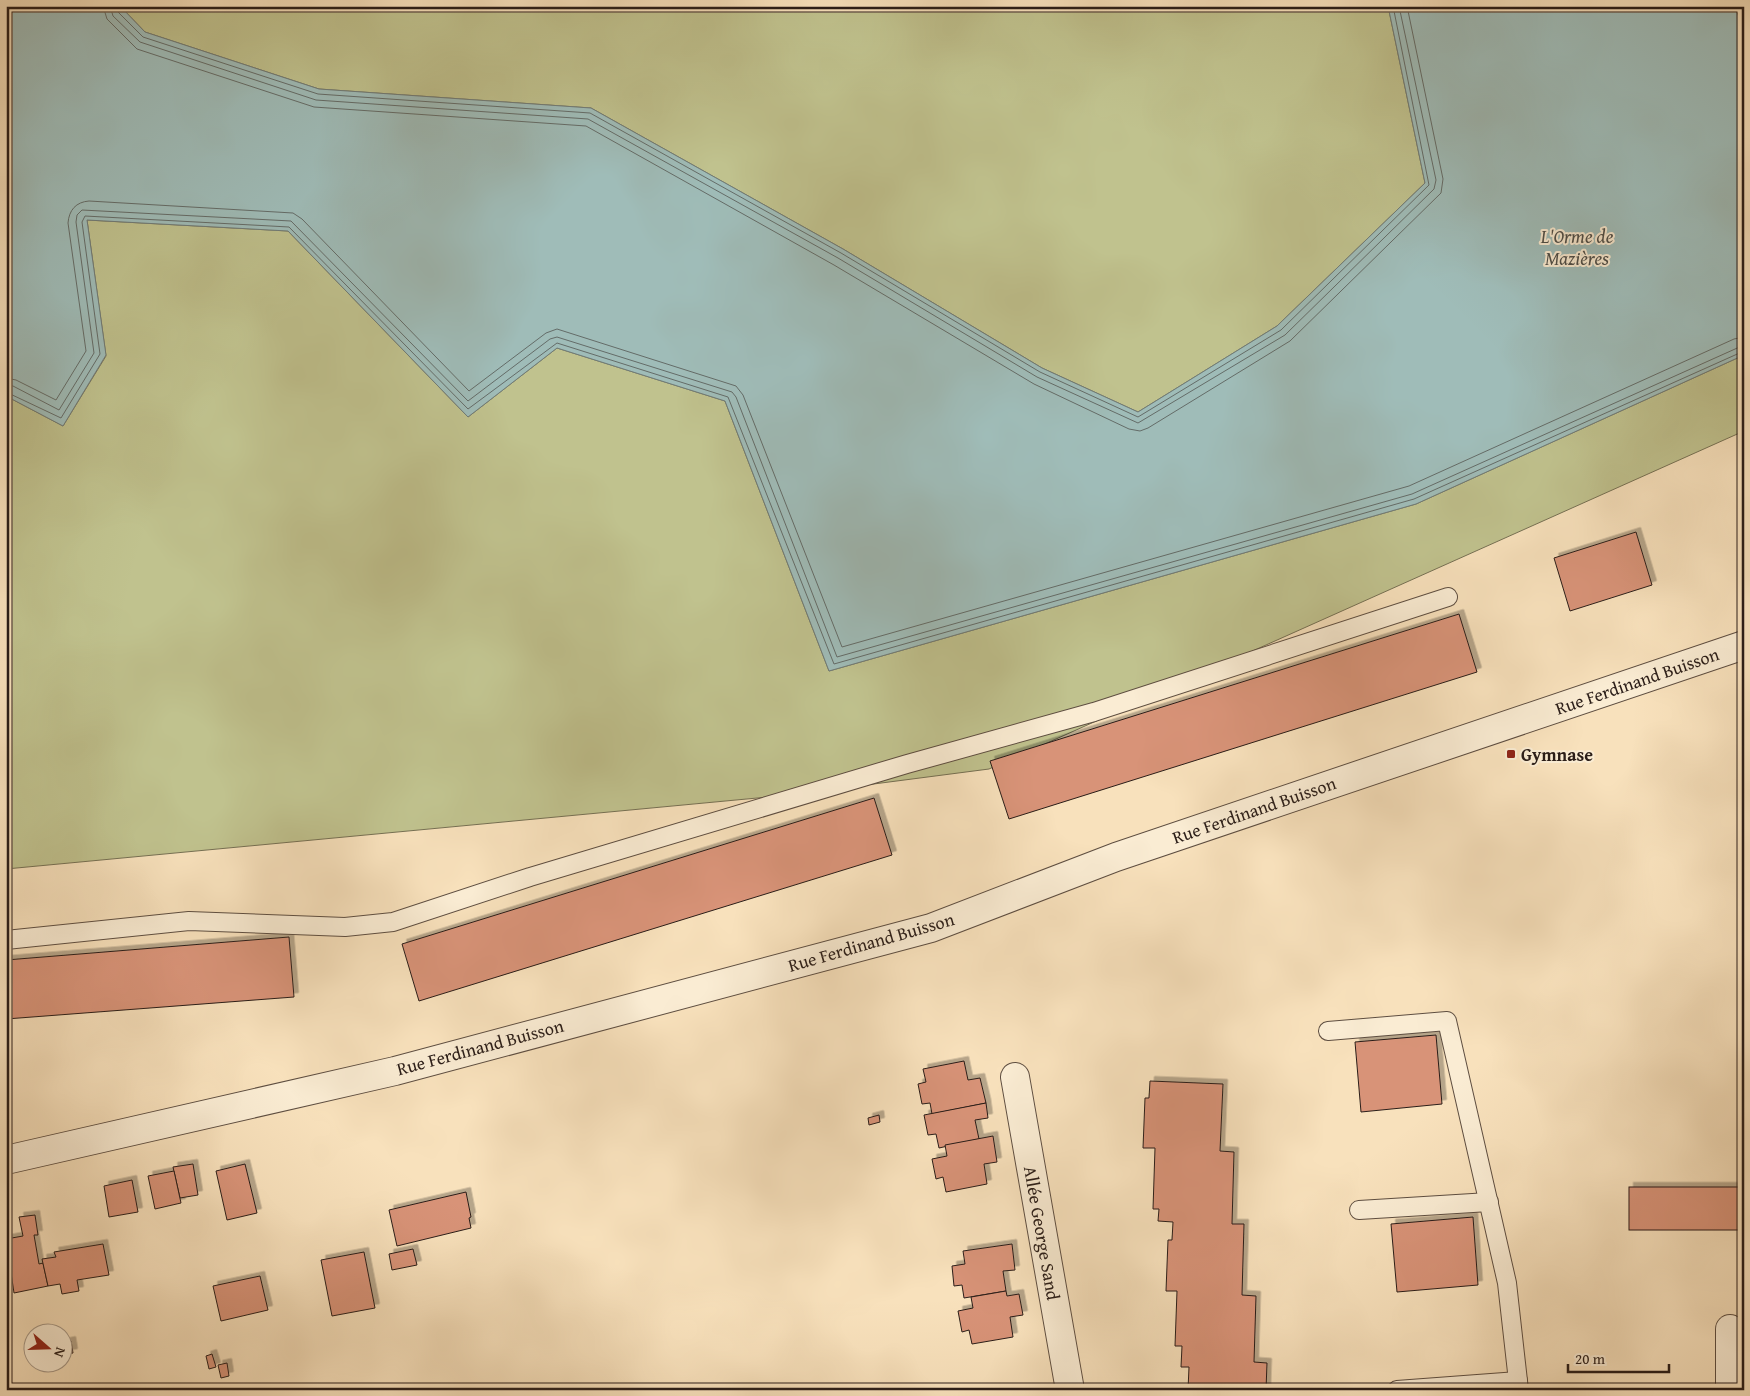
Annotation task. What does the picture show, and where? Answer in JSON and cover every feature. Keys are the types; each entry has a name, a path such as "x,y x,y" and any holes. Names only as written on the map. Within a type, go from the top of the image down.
{"street":[{"name":"Rue Ferdinand Buisson","path":"6,1160 395,1071 931,928 1116,857 1744,645"},
{"name":"Allée George Sand","path":"1015,1077 1070,1390"},
{"path":"1730,1329 1730,1390"}],"lane":[{"path":"6,940 189,921 345,927 393,922 530,877 907,764 1094,712 1448,597"},
{"path":"1328,1031 1447,1021 1507,1283 1519,1385 1397,1390"},
{"path":"1359,1210 1489,1202"}],"green space":[{"path":"120,6 1388,6 1425,183 1277,326 1138,412 1042,368 843,249 591,108 319,89 145,32"},
{"path":"1734,6 1744,6 1744,28"},
{"path":"87,220 288,231 468,417 557,348 725,401 829,671 1416,504 1744,355 1744,431 989,769 789,795 6,869 6,396 63,426 106,356"}],"water":[{"name":"L'Orme de Mazières","path":"6,6 120,6 145,32 319,89 591,108 843,249 1042,368 1138,412 1277,326 1425,183 1388,6 1734,6 1744,28 1744,355 1416,504 829,671 725,401 557,348 468,417 288,231 87,220 106,355 63,426 6,396"}],"building":[{"path":"1636,532 1652,585 1570,611 1554,558"},
{"path":"1459,614 1477,672 1009,819 990,761"},
{"path":"874,798 892,855 419,1001 402,944"},
{"path":"289,937 294,997 6,1019 6,960"},
{"path":"1436,1035 1442,1104 1361,1112 1355,1042"},
{"path":"964,1061 968,1080 980,1078 986,1103 932,1114 930,1103 922,1104 918,1084 926,1082 923,1069"},
{"path":"1150,1081 1223,1084 1220,1151 1234,1152 1232,1224 1244,1224 1242,1295 1256,1296 1254,1362 1267,1363 1266,1390 1188,1390 1189,1367 1181,1367 1182,1346 1175,1346 1177,1291 1166,1291 1168,1240 1172,1240 1173,1222 1158,1221 1159,1209 1153,1209 1155,1148 1143,1148 1145,1098 1149,1098"},
{"path":"986,1103 988,1118 975,1120 979,1139 939,1148 936,1134 928,1135 924,1115"},
{"path":"879,1115 880,1122 869,1125 868,1118"},
{"path":"993,1136 997,1162 984,1164 987,1184 946,1192 943,1177 936,1179 932,1159 947,1156 945,1145"},
{"path":"193,1164 198,1195 180,1198 173,1167"},
{"path":"245,1164 257,1213 227,1220 216,1171"},
{"path":"174,1171 181,1203 155,1209 148,1176"},
{"path":"132,1180 138,1212 109,1217 104,1186"},
{"path":"1629,1187 1744,1187 1744,1230 1629,1230"},
{"path":"466,1192 471,1217 469,1218 471,1228 397,1246 389,1210"},
{"path":"35,1215 38,1235 34,1235 39,1264 43,1263 48,1286 14,1293 6,1239 23,1236 19,1217"},
{"path":"1473,1217 1478,1285 1397,1292 1391,1224"},
{"path":"103,1244 109,1275 77,1280 79,1291 62,1294 60,1284 48,1286 42,1259 56,1257 54,1252"},
{"path":"1012,1244 1015,1270 1003,1271 1006,1291 964,1298 962,1285 954,1286 952,1266 965,1264 963,1251"},
{"path":"413,1249 417,1265 392,1270 389,1254"},
{"path":"364,1252 375,1308 332,1316 321,1260"},
{"path":"260,1276 268,1310 221,1321 213,1286"},
{"path":"1006,1291 1007,1296 1019,1294 1023,1315 1010,1317 1013,1337 972,1344 969,1330 962,1332 958,1311 973,1308 971,1297"},
{"path":"212,1354 216,1367 209,1369 206,1356"},
{"path":"227,1363 229,1376 221,1378 218,1365"}],"place":[{"name":"Gymnase","path":"1511,754"}]}
